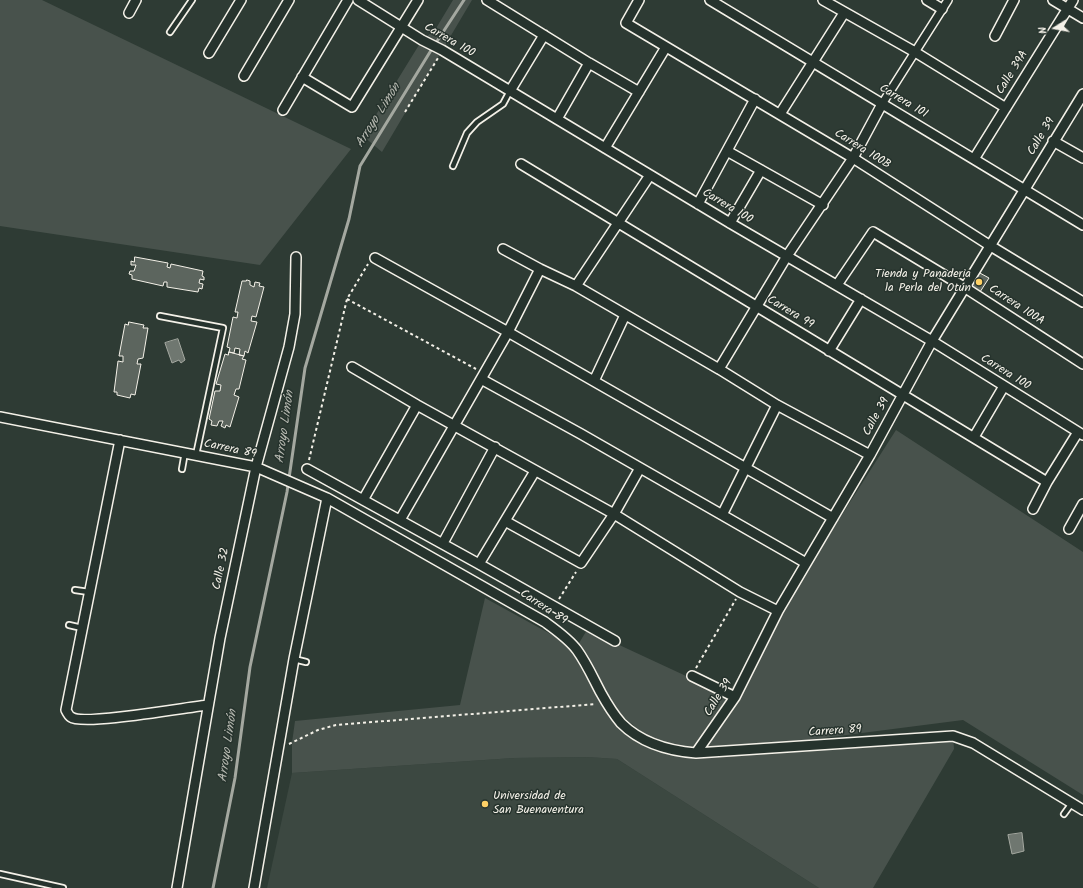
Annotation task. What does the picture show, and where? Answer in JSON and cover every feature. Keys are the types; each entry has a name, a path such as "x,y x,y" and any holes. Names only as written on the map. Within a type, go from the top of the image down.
{"street":[{"path":"129,13 136,0"},
{"path":"209,53 241,0"},
{"path":"244,76 289,0"},
{"path":"283,110 348,0"},
{"name":"Carrera 100","path":"358,0 402,26 422,40 445,52 698,204 932,341 1082,434"},
{"path":"302,77 352,107 418,0"},
{"path":"486,0 639,92"},
{"name":"Carrera 100B","path":"639,0 626,23 853,158 1083,302"},
{"name":"Carrera 101","path":"710,0 1083,225"},
{"path":"823,0 915,52 1006,108"},
{"path":"927,0 942,9"},
{"path":"719,369 787,256 823,205 853,158 882,104 948,0"},
{"path":"995,36 1014,0"},
{"path":"1053,0 1083,18"},
{"name":"Calle 39A","path":"974,159 1073,0"},
{"path":"780,114 844,13"},
{"path":"510,91 544,34"},
{"path":"605,148 666,47"},
{"path":"557,119 589,63"},
{"name":"Calle 39","path":"696,754 735,697 778,611 870,455 932,341 989,244 1083,94"},
{"path":"698,204 755,99"},
{"path":"1053,142 1083,158"},
{"path":"727,151 823,205"},
{"name":"Carrera 99","path":"521,164 1047,482"},
{"path":"730,223 761,170"},
{"path":"576,286 650,175"},
{"name":"Carrera 100A","path":"837,285 873,232 964,287 1083,364"},
{"path":"502,249 576,286 719,369 777,405 870,455"},
{"name":"Calle 32","path":"177,888 220,638 289,347 294,314 296,257"},
{"path":"374,258 508,332 833,518"},
{"path":"400,520 508,332 540,269"},
{"path":"829,351 861,299"},
{"path":"594,381 625,315"},
{"path":"352,367 417,405 614,514 740,592 778,611"},
{"path":"482,376 806,563"},
{"path":"974,437 1004,386"},
{"path":"364,500 417,405"},
{"path":"722,515 777,405"},
{"name":"Carrera 89","path":"0,417 185,452 260,469 328,498 545,622 576,648 590,670 601,693 621,723 640,737 658,746 679,752 696,754 953,736 973,743 1083,810"},
{"path":"1033,509 1047,482 1082,434"},
{"path":"120,440 66,710 71,718 80,720 105,719 208,704"},
{"path":"443,543 495,447"},
{"path":"505,521 581,563 614,514 640,468"},
{"path":"307,469 443,543 615,641"},
{"path":"479,564 535,471"},
{"path":"254,888 294,659 328,498"},
{"path":"1069,529 1083,504"},
{"path":"692,676 735,697"}],"lane":[{"path":"170,32 192,0"},
{"path":"453,166 467,133 477,122 502,104 510,91"},
{"path":"160,316 223,328 196,455"},
{"path":"182,469 185,452"},
{"path":"75,590 89,592"},
{"path":"69,625 82,628"},
{"path":"294,659 306,662"},
{"path":"1064,814 1072,803"},
{"path":"0,874 63,888"}],"path":[{"path":"405,112 438,58 445,52"},
{"path":"307,469 347,299 370,261 374,258"},
{"path":"347,299 482,376"},
{"path":"555,606 581,563"},
{"path":"692,676 740,592"},
{"path":"278,750 318,730 336,725 608,703"}],"shaded area":[{"path":"0,0 42,0 351,149 260,265 0,226"},
{"path":"453,0 472,0 382,152 363,136 422,40 435,30"},
{"path":"178,339 185,360 181,363 179,360 172,363 165,343"},
{"path":"896,430 1083,552 1083,795 963,720 722,751 953,736 954,749 873,888 819,888 617,759 587,757 514,758 292,773 292,743 295,721 460,705 485,598 576,648 587,630 727,695","holes":["612,707 653,742 640,737"]},
{"name":"Universidad de San Buenaventura","path":"587,757 617,759 819,888 267,888 292,773 514,758"},
{"path":"1022,833 1024,851 1012,854 1008,835"}],"building":[{"path":"135,257 168,263 167,267 170,268 171,264 203,271 202,276 204,277 204,280 200,279 199,283 203,284 202,289 199,288 198,292 167,287 167,282 164,282 163,286 132,279 132,275 129,274 130,271 134,271 136,265 131,265 131,261 134,262"},
{"name":"Tienda y Panaderia la Perla del Otún","path":"978,272 989,278 980,292 969,285"},
{"path":"242,281 250,281 250,285 254,287 255,282 260,283 259,286 264,287 256,317 252,316 251,321 257,322 248,353 245,351 244,356 239,355 240,349 235,348 234,353 229,352 230,348 227,347 233,317 237,318 238,312 235,312"},
{"path":"129,322 144,325 143,328 148,328 143,358 138,359 137,364 141,364 135,395 131,394 130,398 117,395 117,392 114,392 118,361 123,362 123,356 119,356 125,324 128,325"},
{"path":"229,352 244,356 242,359 246,360 239,389 236,389 234,395 239,397 230,427 226,425 225,428 221,426 223,421 219,421 217,426 211,425 212,421 209,419 215,391 220,391 221,385 216,384 225,354 228,355"}],"waterway":[{"name":"Arroyo Limón","path":"213,888 235,778 250,667 287,492 305,368 349,219 360,166 430,52 464,0"}],"place":[{"name":"Tienda y Panaderia la Perla del Otún","path":"979,282"},
{"name":"Universidad de San Buenaventura","path":"485,804"}]}
